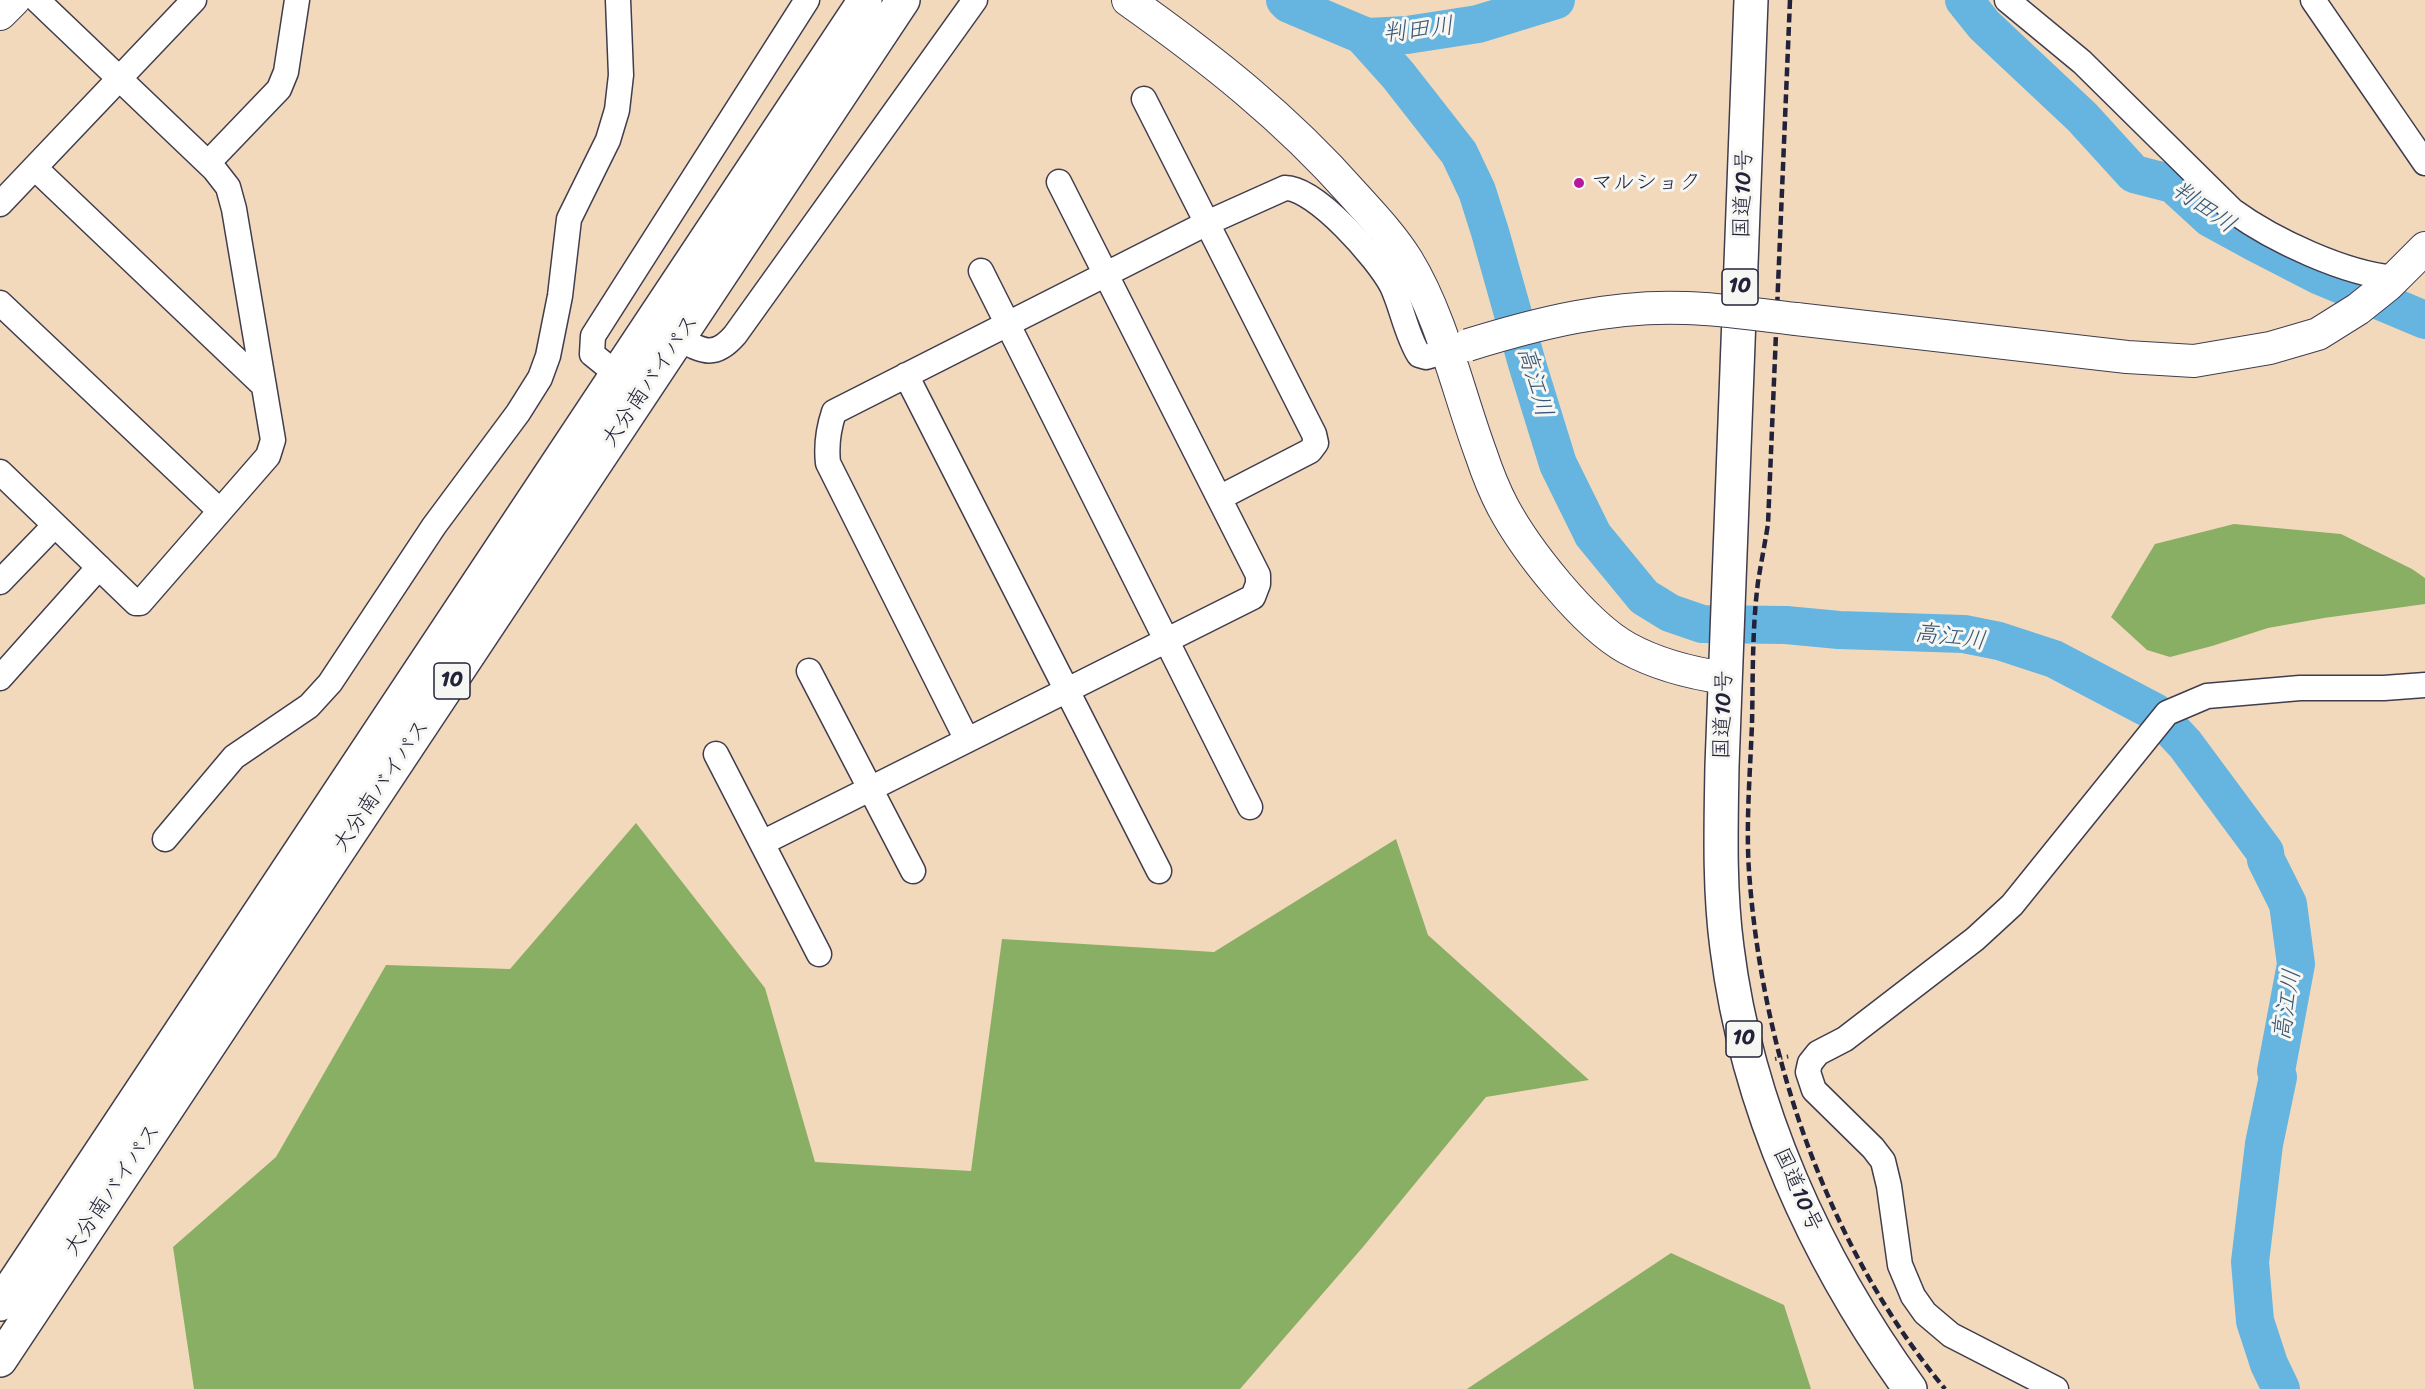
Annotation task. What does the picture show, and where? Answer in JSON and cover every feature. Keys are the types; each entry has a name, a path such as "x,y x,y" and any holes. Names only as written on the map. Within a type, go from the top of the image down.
{"highway":[{"name":"大分南バイパス","path":"0,1304 865,0"},
{"name":"大分南バイパス","path":"0,1360 903,0"},
{"name":"国道10号","path":"1751,0 1722,774 1723,908 1731,980 1751,1066 1785,1166 1850,1298 1910,1389"}],"street":[{"path":"0,14 14,0"},
{"path":"0,472 136,603 140,603 268,456 273,440 231,194 208,163 37,0"},
{"path":"0,204 194,0"},
{"path":"208,163 279,89 286,72 297,0"},
{"path":"165,839 234,757 309,706 330,683 434,526 524,405 540,378 548,356 560,296 569,219 608,140 617,110 621,75 618,0"},
{"path":"618,375 592,354 593,336 807,0"},
{"path":"679,339 699,349 716,351 725,346 735,335 975,0"},
{"path":"1128,0 1244,86 1301,138 1388,234 1407,260 1458,348 1480,454 1503,506 1526,543 1577,606 1606,634 1634,652 1685,672 1726,664"},
{"path":"2007,0 2082,62 2233,211 2251,224 2320,256 2391,282"},
{"path":"2313,0 2425,163"},
{"path":"1144,99 1314,434 1316,443 1310,451 1219,498"},
{"path":"35,168 264,386"},
{"path":"762,843 1253,597 1258,584 1258,575 1059,182"},
{"path":"967,741 828,463 828,428 834,412 1277,190 1292,187 1306,193 1350,232 1383,272 1396,295 1419,355 1426,357 1555,321 1632,309 1685,308 2127,357 2193,361 2270,348 2318,334 2358,309 2391,282 2425,248"},
{"path":"981,271 1250,807"},
{"path":"0,303 220,511"},
{"path":"906,375 1159,871"},
{"path":"0,582 55,525"},
{"path":"0,678 99,567"},
{"path":"809,671 913,871"},
{"path":"2056,1389 1951,1335 1925,1313 1913,1296 1900,1265 1889,1186 1883,1161 1873,1148 1814,1090 1808,1072 1813,1058 1818,1053 1845,1040 1975,939 2012,905 2167,714 2207,696 2300,688 2384,688 2425,685"},
{"path":"716,754 819,954"}],"path":[{"path":"1751,1066 1799,1055 1813,1058"}],"green space":[{"path":"2234,524 2341,534 2412,569 2425,578 2425,604 2268,628 2170,657 2147,650 2111,617 2155,544"},
{"path":"636,823 765,988 815,1162 971,1171 1002,939 1214,952 1396,839 1428,935 1589,1080 1486,1097 1363,1247 1240,1389 194,1389 173,1247 276,1157 386,965 510,969"},
{"path":"1671,1253 1784,1305 1811,1389 1467,1389"}],"waterway":[{"name":"判田川","path":"1285,0 1289,4 1367,37 1407,35 1478,24 1556,0"},
{"name":"判田川","path":"1964,0 1984,25 2082,117 2134,174 2173,184 2210,218 2254,242 2320,276 2425,320"},
{"name":"高江川","path":"1363,36 1398,75 1459,153 1477,191 1558,464 1593,535 1644,597 1670,613 1702,624 1786,625 1839,630 1964,634 1999,641 2054,659 2155,712 2185,744 2265,852 2266,860 2288,904 2296,964 2276,1071 2278,1077 2264,1144 2250,1262 2255,1321 2269,1364 2281,1389"}],"railway":[{"path":"1790,0 1768,524 1758,582 1754,635 1748,824 1750,884 1758,951 1771,1019 1788,1086 1810,1152 1837,1215 1868,1277 1904,1335 1945,1389"}],"place":[{"name":"マルショク","path":"1579,183"}]}
